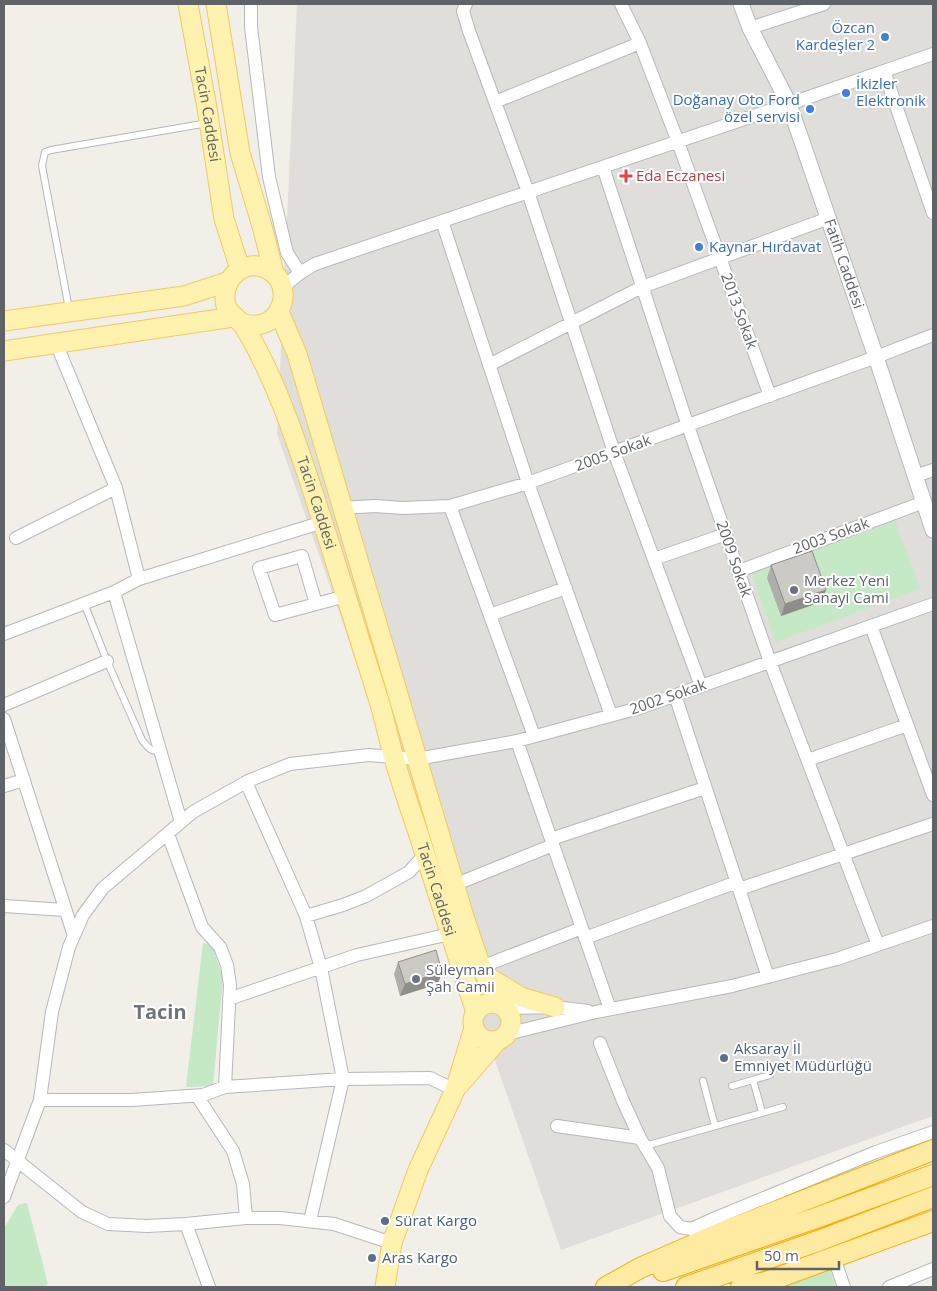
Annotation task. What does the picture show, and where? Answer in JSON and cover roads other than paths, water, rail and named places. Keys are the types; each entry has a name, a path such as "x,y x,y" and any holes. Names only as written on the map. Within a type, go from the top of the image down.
{"highway":[{"path":"606,1287 721,1224 933,1150"},
{"path":"616,1287 816,1218 932,1175"},
{"path":"686,1287 818,1241 933,1197"},
{"path":"741,1287 766,1282 933,1220"}],"main road":[{"name":"Tacin Caddesi","path":"188,4 233,275 224,300 228,309 257,347 287,418 323,522 380,704 394,758 426,854 475,1020"},
{"name":"Tacin Caddesi","path":"216,4 240,153 279,280"},
{"path":"4,321 184,296 233,275 250,265 270,270 279,280 284,299 279,312 269,322 256,325 238,320 4,351"},
{"name":"Tacin Caddesi","path":"279,312 296,354 454,885 483,971 503,1006"},
{"path":"483,971 521,997 555,1007"},
{"path":"385,1287 392,1243 418,1170 454,1090 475,1020 484,1004 495,1003 503,1006 511,1018 510,1030 454,1090"},
{"path":"475,1020 480,1038 486,1040 502,1038"}],"street":[{"path":"251,4 251,27 268,177 287,253 300,273"},
{"path":"466,4 464,11 467,25 528,192 614,452 701,686"},
{"name":"2013 Sokak","path":"621,4 640,43 678,142 770,396"},
{"name":"Fatih Caddesi","path":"742,4 750,28 789,104 933,530"},
{"path":"750,28 824,4"},
{"path":"495,102 640,43"},
{"path":"279,280 300,273 315,264 933,54"},
{"path":"884,71 930,194 933,214"},
{"name":"2009 Sokak","path":"603,167 688,426 770,662 878,945"},
{"path":"489,364 642,287 829,218"},
{"path":"442,221 528,483 611,715"},
{"name":"2005 Sokak","path":"342,508 450,506 528,483 876,358 933,335"},
{"path":"56,344 116,488 139,579"},
{"path":"915,476 933,470"},
{"path":"16,538 116,488"},
{"name":"2003 Sokak","path":"739,571 924,502"},
{"path":"450,506 534,736"},
{"path":"4,634 114,592 139,579 323,522"},
{"path":"654,559 726,534"},
{"path":"316,604 302,556 259,568 275,615 346,596"},
{"path":"490,615 566,588"},
{"path":"114,592 181,822"},
{"name":"2002 Sokak","path":"4,1197 40,1100 52,1012 69,947 83,915 103,888 193,812 246,782 290,764 369,755 417,759 517,741 640,708 933,604"},
{"path":"871,626 933,795"},
{"path":"4,705 107,661"},
{"path":"674,696 768,977"},
{"path":"4,718 74,936"},
{"path":"808,760 907,725"},
{"path":"517,741 610,1009"},
{"path":"4,786 24,780"},
{"path":"246,782 306,916 320,968 343,1079 310,1221"},
{"path":"454,885 552,842 705,788"},
{"path":"483,971 584,933 933,824"},
{"path":"168,834 202,927 220,947 227,965 230,985 225,1087"},
{"path":"306,916 366,896 409,872 426,854"},
{"path":"4,906 65,910"},
{"path":"502,1038 596,1012 732,986 768,977 837,959 933,926"},
{"path":"229,999 357,955 450,934"},
{"path":"503,1006 555,1007 596,1012"},
{"path":"600,1042 623,1102 642,1142 658,1168 670,1216 680,1227 691,1228 721,1224 876,1152 933,1132"},
{"path":"40,1100 132,1100 197,1096 225,1087 343,1079 430,1078 454,1090"},
{"path":"197,1096 233,1151 243,1184 246,1218"},
{"path":"557,1126 642,1142"},
{"path":"4,1150 82,1212 108,1224 147,1226 246,1218 280,1218 334,1224 392,1243"},
{"path":"186,1224 209,1287"},
{"path":"834,1258 844,1287"},
{"path":"889,1287 933,1269"}],"lane":[{"path":"69,312 42,166 46,152 209,123"},
{"path":"84,603 142,740 148,748 154,751 160,750"},
{"path":"732,1086 770,1075"},
{"path":"753,1080 762,1112"},
{"path":"703,1081 715,1126"},
{"path":"642,1142 715,1126 783,1107"}],"place":[{"name":"Özcan Kardeşler 2","path":"885,37"},
{"name":"İkizler Elektronik","path":"846,93"},
{"name":"Doğanay Oto Ford özel servisi","path":"810,109"},
{"name":"Eda Eczanesi","path":"626,176"},
{"name":"Kaynar Hırdavat","path":"699,247"},
{"name":"Merkez Yeni Sanayi Cami","path":"794,590"},
{"name":"Süleyman Şah Camii","path":"416,979"},
{"name":"Aksaray İl Emniyet Müdürlüğü","path":"724,1058"},
{"name":"Sürat Kargo","path":"385,1221"},
{"name":"Aras Kargo","path":"372,1258"}],"district":[{"name":"Tacin","path":"160,1012"}]}
